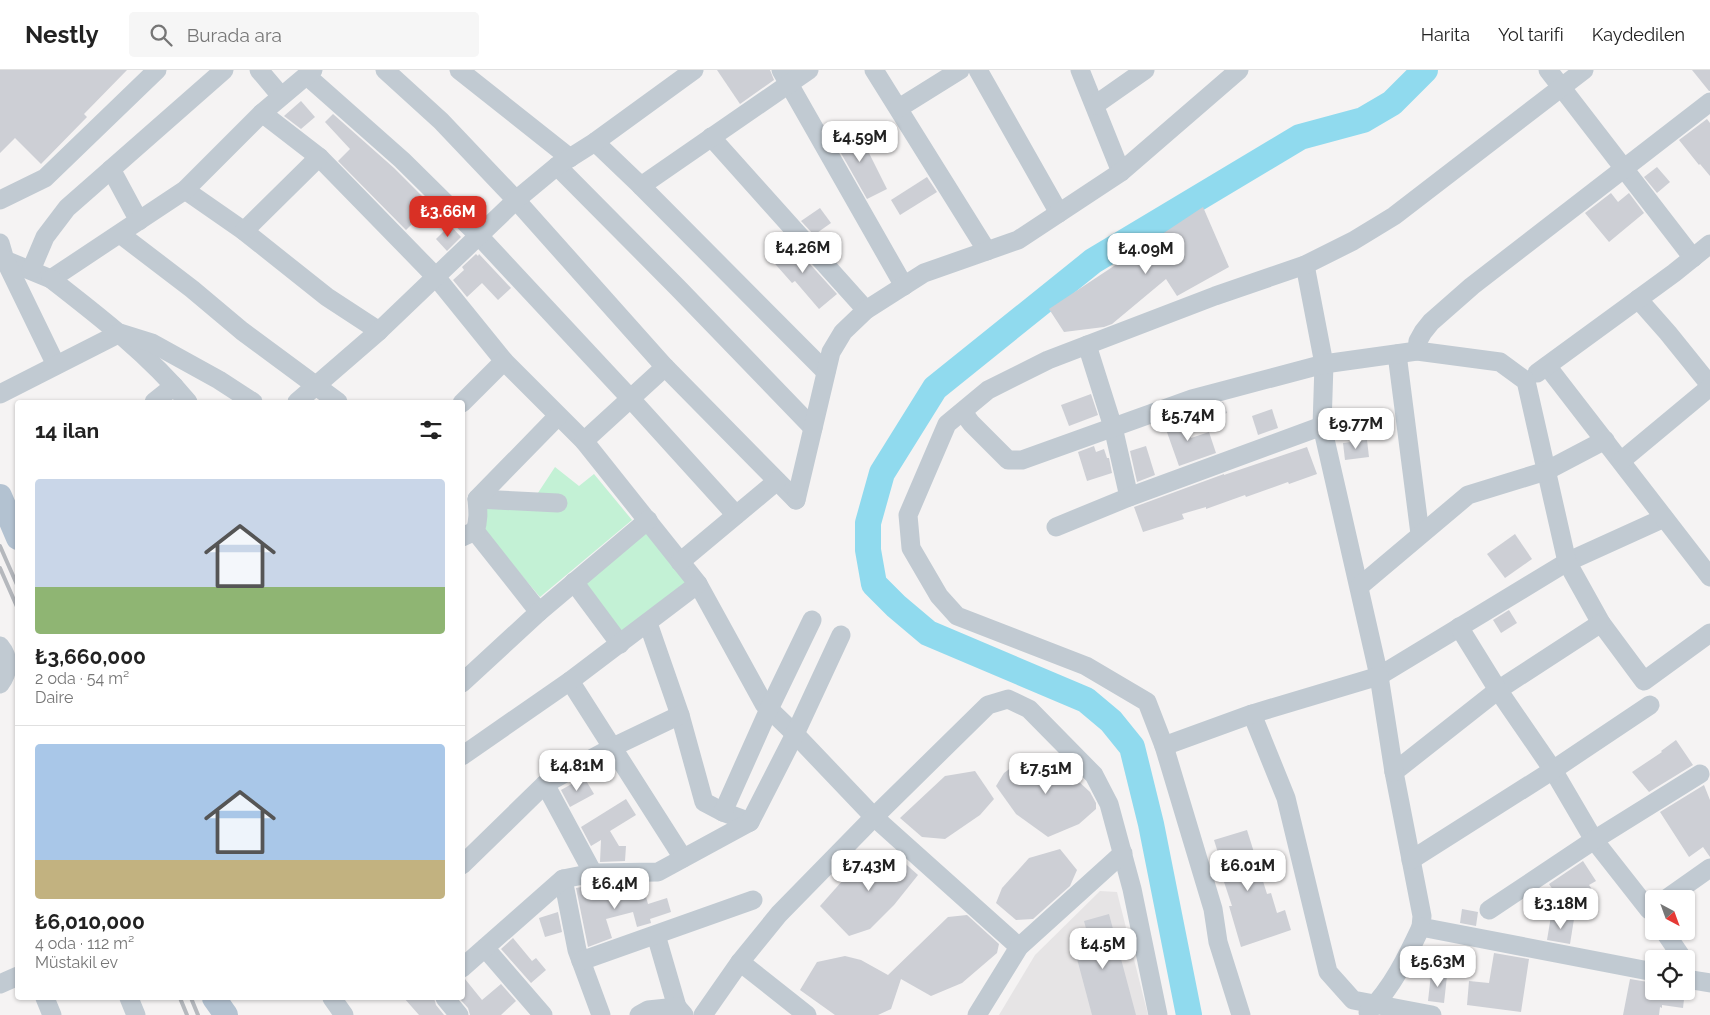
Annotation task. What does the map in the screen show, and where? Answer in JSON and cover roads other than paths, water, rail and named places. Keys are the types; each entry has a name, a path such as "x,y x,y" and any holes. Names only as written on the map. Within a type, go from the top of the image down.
{"main road":[{"path":"0,496 15,526"},
{"path":"211,1000 217,1015"},
{"path":"215,1000 226,1015"}],"street":[{"path":"0,200 45,178 158,70"},
{"path":"31,270 45,238 67,208 224,70"},
{"path":"259,70 281,96"},
{"path":"385,70 441,121 516,200 665,367 796,500 831,352 843,332 866,310 924,273 1018,240 1121,172 1239,70"},
{"path":"459,70 564,162 678,288 814,428"},
{"path":"300,400 379,331 516,200 564,162 595,142 694,70"},
{"path":"640,186 711,137 785,77 809,70"},
{"path":"874,70 987,251"},
{"path":"899,108 960,70"},
{"path":"978,70 1059,212"},
{"path":"1080,70 1121,172"},
{"path":"1095,106 1145,70"},
{"path":"1548,70 1693,258"},
{"path":"1241,1015 1218,942 1213,909 1164,746 1147,702 1086,666 957,616 939,596 911,548 908,515 948,424 988,390 1048,360 1305,265 1353,241 1394,216 1584,70"},
{"path":"51,279 185,190 262,113 310,73 479,236 736,515"},
{"path":"785,77 904,286"},
{"path":"1417,351 1418,341 1423,332 1472,286 1710,102"},
{"path":"262,113 319,157 436,277 504,361 584,441 698,584 764,704 874,817 1019,947"},
{"path":"711,137 866,310"},
{"path":"595,142 826,372"},
{"path":"244,231 319,157"},
{"path":"111,169 139,221"},
{"path":"185,190 244,231 327,297 379,331"},
{"path":"120,234 192,289 242,331 335,400"},
{"path":"1526,381 1710,244"},
{"path":"3,251 31,270 51,279 120,333 186,400"},
{"path":"3,251 56,365"},
{"path":"1305,265 1324,364 1322,426 1379,676 1394,772 1422,916 1421,927 1403,965 1370,1010"},
{"path":"1621,461 1710,386 1638,299"},
{"path":"0,394 120,333 152,343 219,380 250,400"},
{"path":"1087,345 1113,427 1129,497"},
{"path":"963,412 971,423 1008,460 1022,460 1192,399 1324,364 1417,351 1500,362 1526,381 1567,562 1601,623 1644,680 1710,633"},
{"path":"1397,354 1420,534"},
{"path":"464,400 504,361"},
{"path":"1548,366 1710,577"},
{"path":"584,441 665,367"},
{"path":"156,400 174,386"},
{"path":"472,499 558,416"},
{"path":"1056,527 1129,497 1322,426"},
{"path":"1360,586 1468,495 1546,471 1605,440"},
{"path":"680,562 778,481"},
{"path":"472,499 558,503"},
{"path":"472,499 478,524 469,534 539,612"},
{"path":"1164,746 1252,714 1379,676 1567,562 1664,518"},
{"path":"465,680 539,612 648,520"},
{"path":"574,582 620,644"},
{"path":"465,754 570,681 698,584"},
{"path":"722,812 812,620"},
{"path":"648,623 680,715 704,802 722,812 750,822"},
{"path":"1394,772 1498,690 1601,623"},
{"path":"1459,627 1498,690 1553,770 1594,840 1645,902"},
{"path":"465,965 563,879 593,873 658,872 750,822 795,734 841,635"},
{"path":"0,646 8,664 7,672 0,684"},
{"path":"570,681 683,858"},
{"path":"703,1015 740,962 780,914 874,817 988,705 1008,699 1029,709 1094,775 1109,804 1132,888 1158,1015"},
{"path":"1411,860 1553,770 1650,705"},
{"path":"1252,714 1286,798 1328,972 1353,1000 1370,1010 1432,1015"},
{"path":"465,861 545,784 613,747 680,715"},
{"path":"1489,910 1594,840 1700,774"},
{"path":"545,784 593,873"},
{"path":"977,1015 1019,947 1123,853"},
{"path":"1679,890 1710,868"},
{"path":"563,879 577,950 601,1015"},
{"path":"581,961 752,900"},
{"path":"1421,927 1645,970"},
{"path":"639,1015 648,1010 681,1011 656,935"},
{"path":"485,948 543,1015"},
{"path":"740,962 807,1015"},
{"path":"0,984 15,977"},
{"path":"46,1000 52,1015"},
{"path":"130,1000 136,1015"},
{"path":"333,1000 344,1015"},
{"path":"447,1000 459,1015"}],"waterway":[{"path":"1189,1015 1151,824 1132,747 1111,721 1086,700 928,633 896,606 874,584 868,550 868,523 882,473 935,388 1093,261 1300,137 1363,120 1392,103 1425,70"}],"railway":[{"path":"0,546 15,580"},
{"path":"0,568 15,602"},
{"path":"181,1000 187,1015"},
{"path":"192,1000 198,1015"}]}
